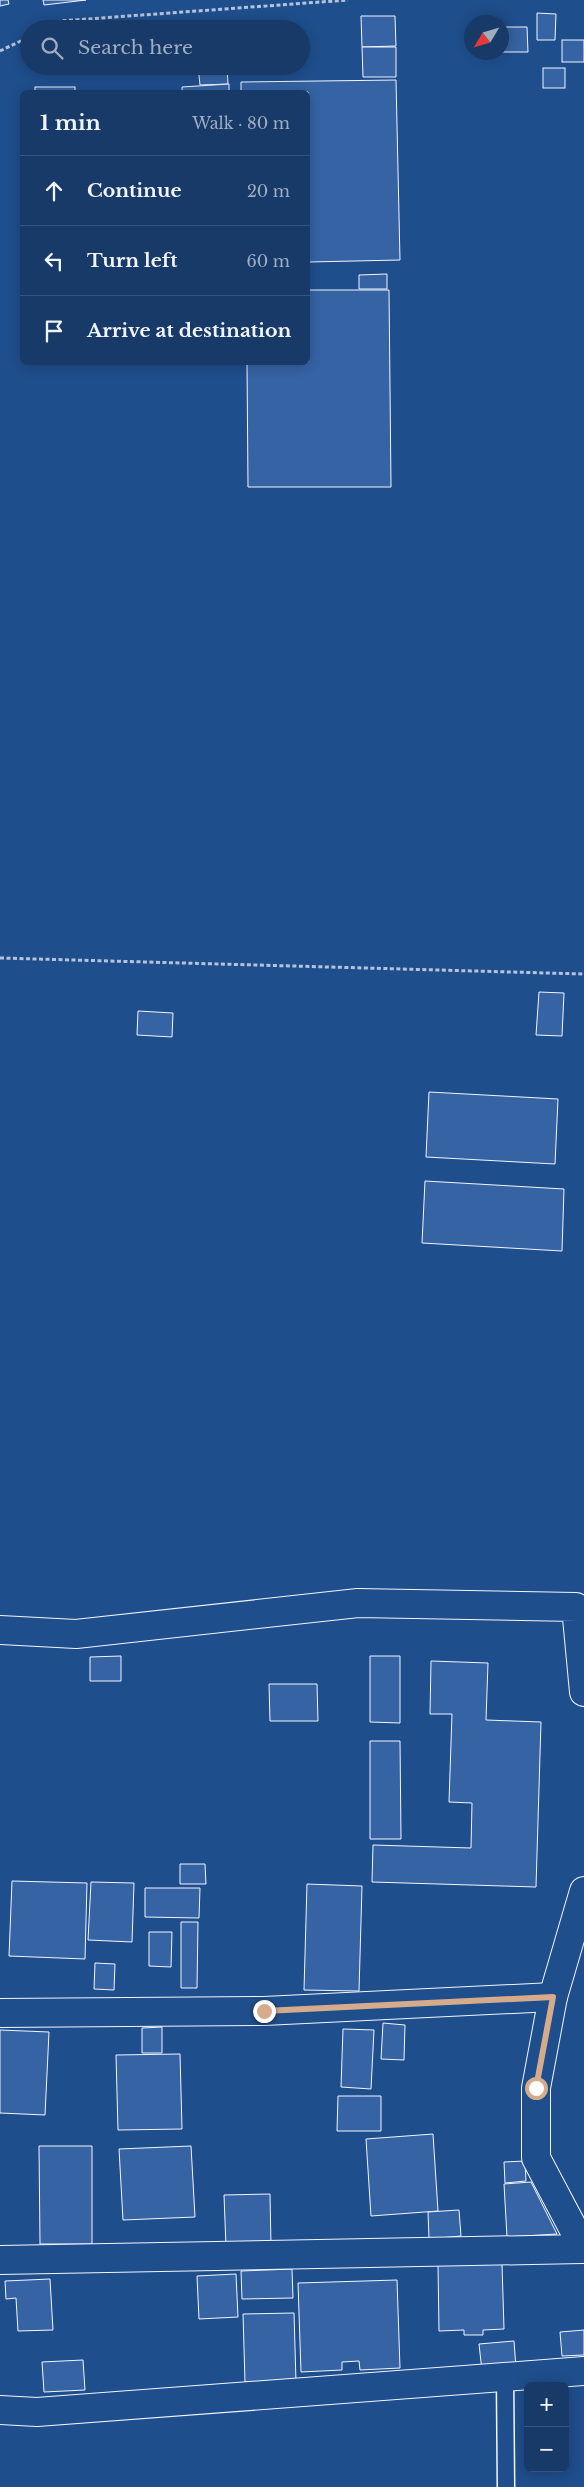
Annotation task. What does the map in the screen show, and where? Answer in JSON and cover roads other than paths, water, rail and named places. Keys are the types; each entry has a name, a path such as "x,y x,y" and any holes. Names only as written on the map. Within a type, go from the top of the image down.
{"street":[{"path":"0,1630 76,1634 358,1603 576,1607 584,1692"},
{"path":"0,2260 583,2249 536,2158 536,2088 553,1997 584,1891"},
{"path":"0,2013 264,2011 553,1997"},
{"path":"0,2410 47,2411 584,2371"}],"lane":[{"path":"505,2378 506,2487"}]}
